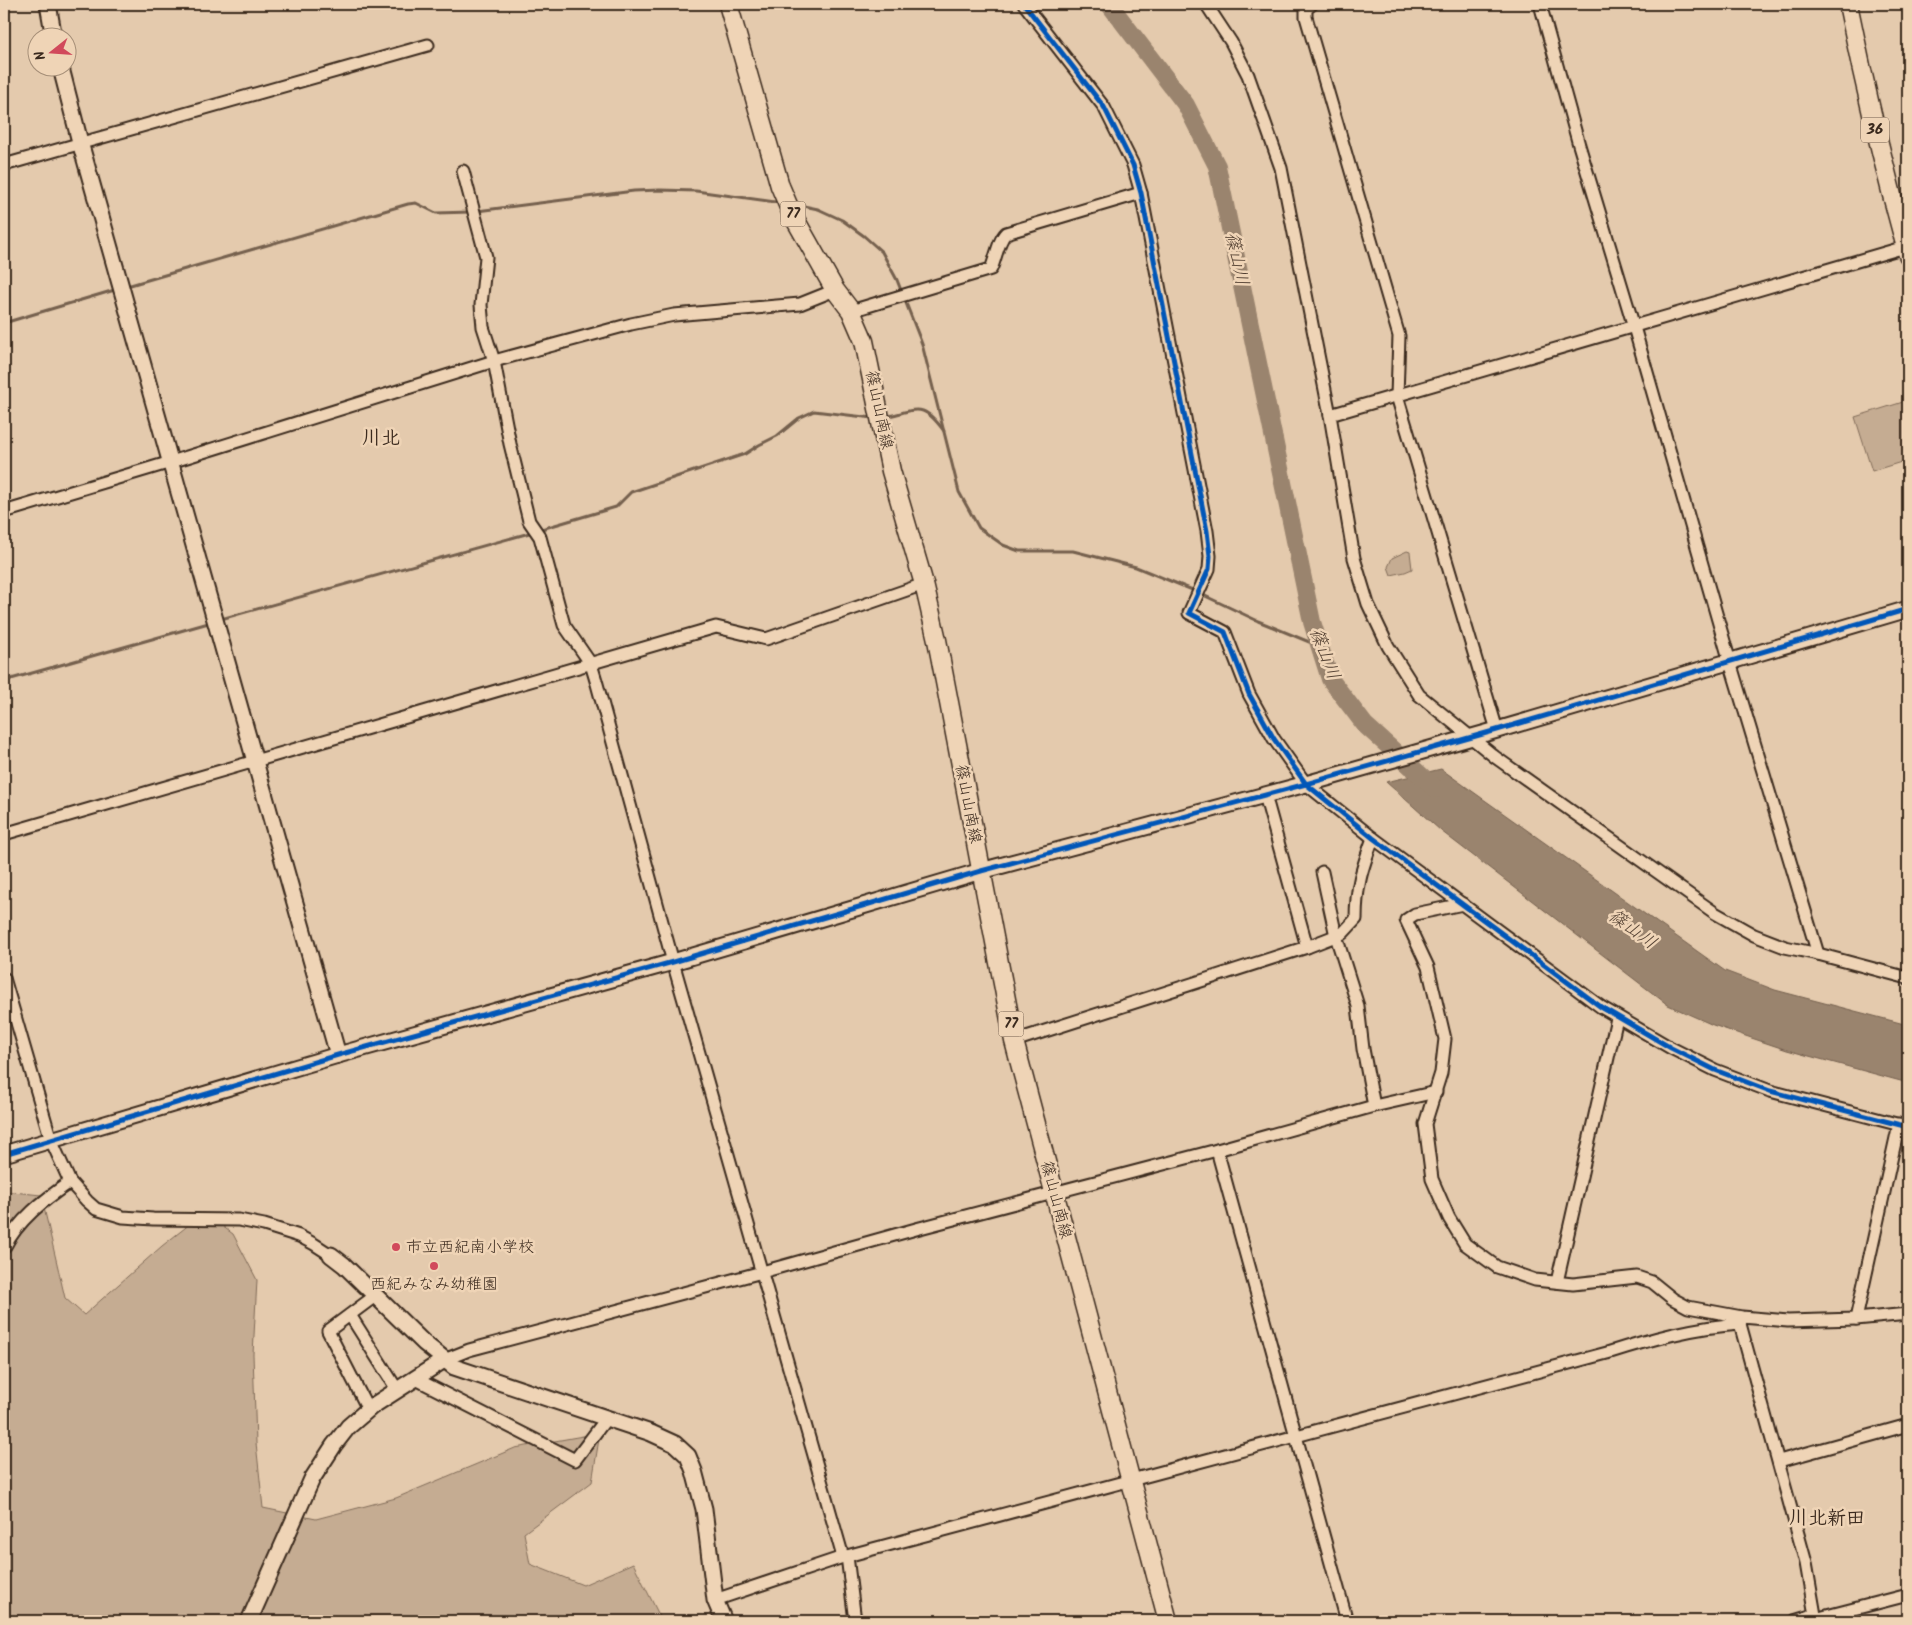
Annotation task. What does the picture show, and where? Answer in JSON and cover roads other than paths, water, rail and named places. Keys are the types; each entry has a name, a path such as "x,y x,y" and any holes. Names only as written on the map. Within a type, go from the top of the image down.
{"main road":[{"name":"篠山山南線","path":"728,4 780,186 792,212 835,290 851,311 864,341 892,471 924,584 937,640 1014,1041 1129,1480 1168,1621"},
{"name":"36","path":"1848,4 1868,102 1907,251"}],"street":[{"path":"48,4 52,28"},
{"path":"1024,4 1104,107 1133,165 1141,193 1207,531 1210,556 1206,576 1189,613 1225,632 1253,702 1274,739 1311,783 1372,838 1617,1018 1715,1070 1770,1091 1904,1125 1856,1319"},
{"path":"1206,4 1231,42 1248,75 1281,168 1330,415 1354,558 1368,604 1388,646 1419,694 1469,738 1715,913 1754,935 1785,947 1908,978"},
{"path":"1312,4 1306,9 1306,17 1399,336 1398,396 1497,730"},
{"path":"1540,4 1579,145 1634,327 1730,662 1818,954"},
{"path":"4,165 428,45"},
{"path":"64,78 338,1055"},
{"path":"462,171 486,257 481,305 483,327 494,361 510,444 530,521 540,537 564,625 591,664 673,962 845,1557 855,1621"},
{"path":"851,311 991,269 1002,237 1006,233 1141,193"},
{"path":"1330,415 1634,327 1907,251"},
{"path":"4,512 494,361 631,324 665,317 800,304 835,290"},
{"path":"4,834 716,627 766,639 924,584"},
{"path":"4,1154 338,1055 673,962 981,871 1311,783 1908,609"},
{"path":"1264,795 1307,947"},
{"path":"1014,1041 1307,947 1343,933 1356,919 1356,900 1360,876 1372,838"},
{"path":"1322,872 1336,936 1358,1006 1363,1049 1374,1106"},
{"path":"1463,904 1414,914 1406,920 1428,967 1445,1039 1441,1074 1426,1124 1432,1179 1453,1225 1465,1244 1497,1266 1535,1280 1573,1284 1637,1278 1652,1282 1673,1299 1688,1307 1741,1320 1788,1322 1856,1319 1908,1314"},
{"path":"4,978 51,1140 70,1182 87,1201 96,1209 123,1217 239,1220 299,1236 344,1265 444,1360 454,1367 651,1433 675,1444 688,1456 694,1471 704,1509 715,1600 724,1621"},
{"path":"1557,1282 1617,1018"},
{"path":"249,1621 312,1479 334,1445 348,1427 368,1409 444,1360 478,1348 1054,1192 1374,1106 1436,1092"},
{"path":"1216,1150 1347,1621"},
{"path":"4,1248 11,1234 45,1199 70,1182"},
{"path":"368,1409 328,1331 375,1296"},
{"path":"350,1315 398,1391"},
{"path":"715,1600 845,1557 1607,1353 1648,1340 1741,1320"},
{"path":"1741,1320 1806,1563 1815,1619"},
{"path":"416,1379 575,1460 606,1419"},
{"path":"1778,1461 1908,1425"},
{"path":"1794,1621 1815,1619 1908,1595"}],"water":[{"path":"1441,769 1725,971 1775,990 1908,1025 1908,1083 1787,1050 1713,1025 1668,1005 1441,831 1386,782"}],"waterway":[{"name":"篠山川","path":"1109,4 1186,105 1217,166 1312,622 1330,679 1365,725 1436,789"},
{"path":"477,211 634,191 660,190 696,191 775,202"},
{"path":"127,286 408,204 416,203 436,213 471,212"},
{"path":"799,205 818,209 842,220 882,252 897,280 922,344 959,492 979,528 1003,545 1019,551 1073,551 1136,567 1195,591"},
{"path":"4,323 118,289"},
{"path":"884,417 918,410 930,415 944,431"},
{"path":"538,530 616,507 631,492 745,454 777,436 799,418 814,411 873,418"},
{"path":"221,619 533,532"},
{"path":"1201,594 1258,621 1319,646"},
{"path":"4,681 212,622"}],"place":[{"name":"市立西紀南小学校","path":"396,1247"},
{"name":"西紀みなみ幼稚園","path":"434,1266"}],"district":[{"name":"川北","path":"381,439"},
{"name":"川北新田","path":"1827,1519"}]}
